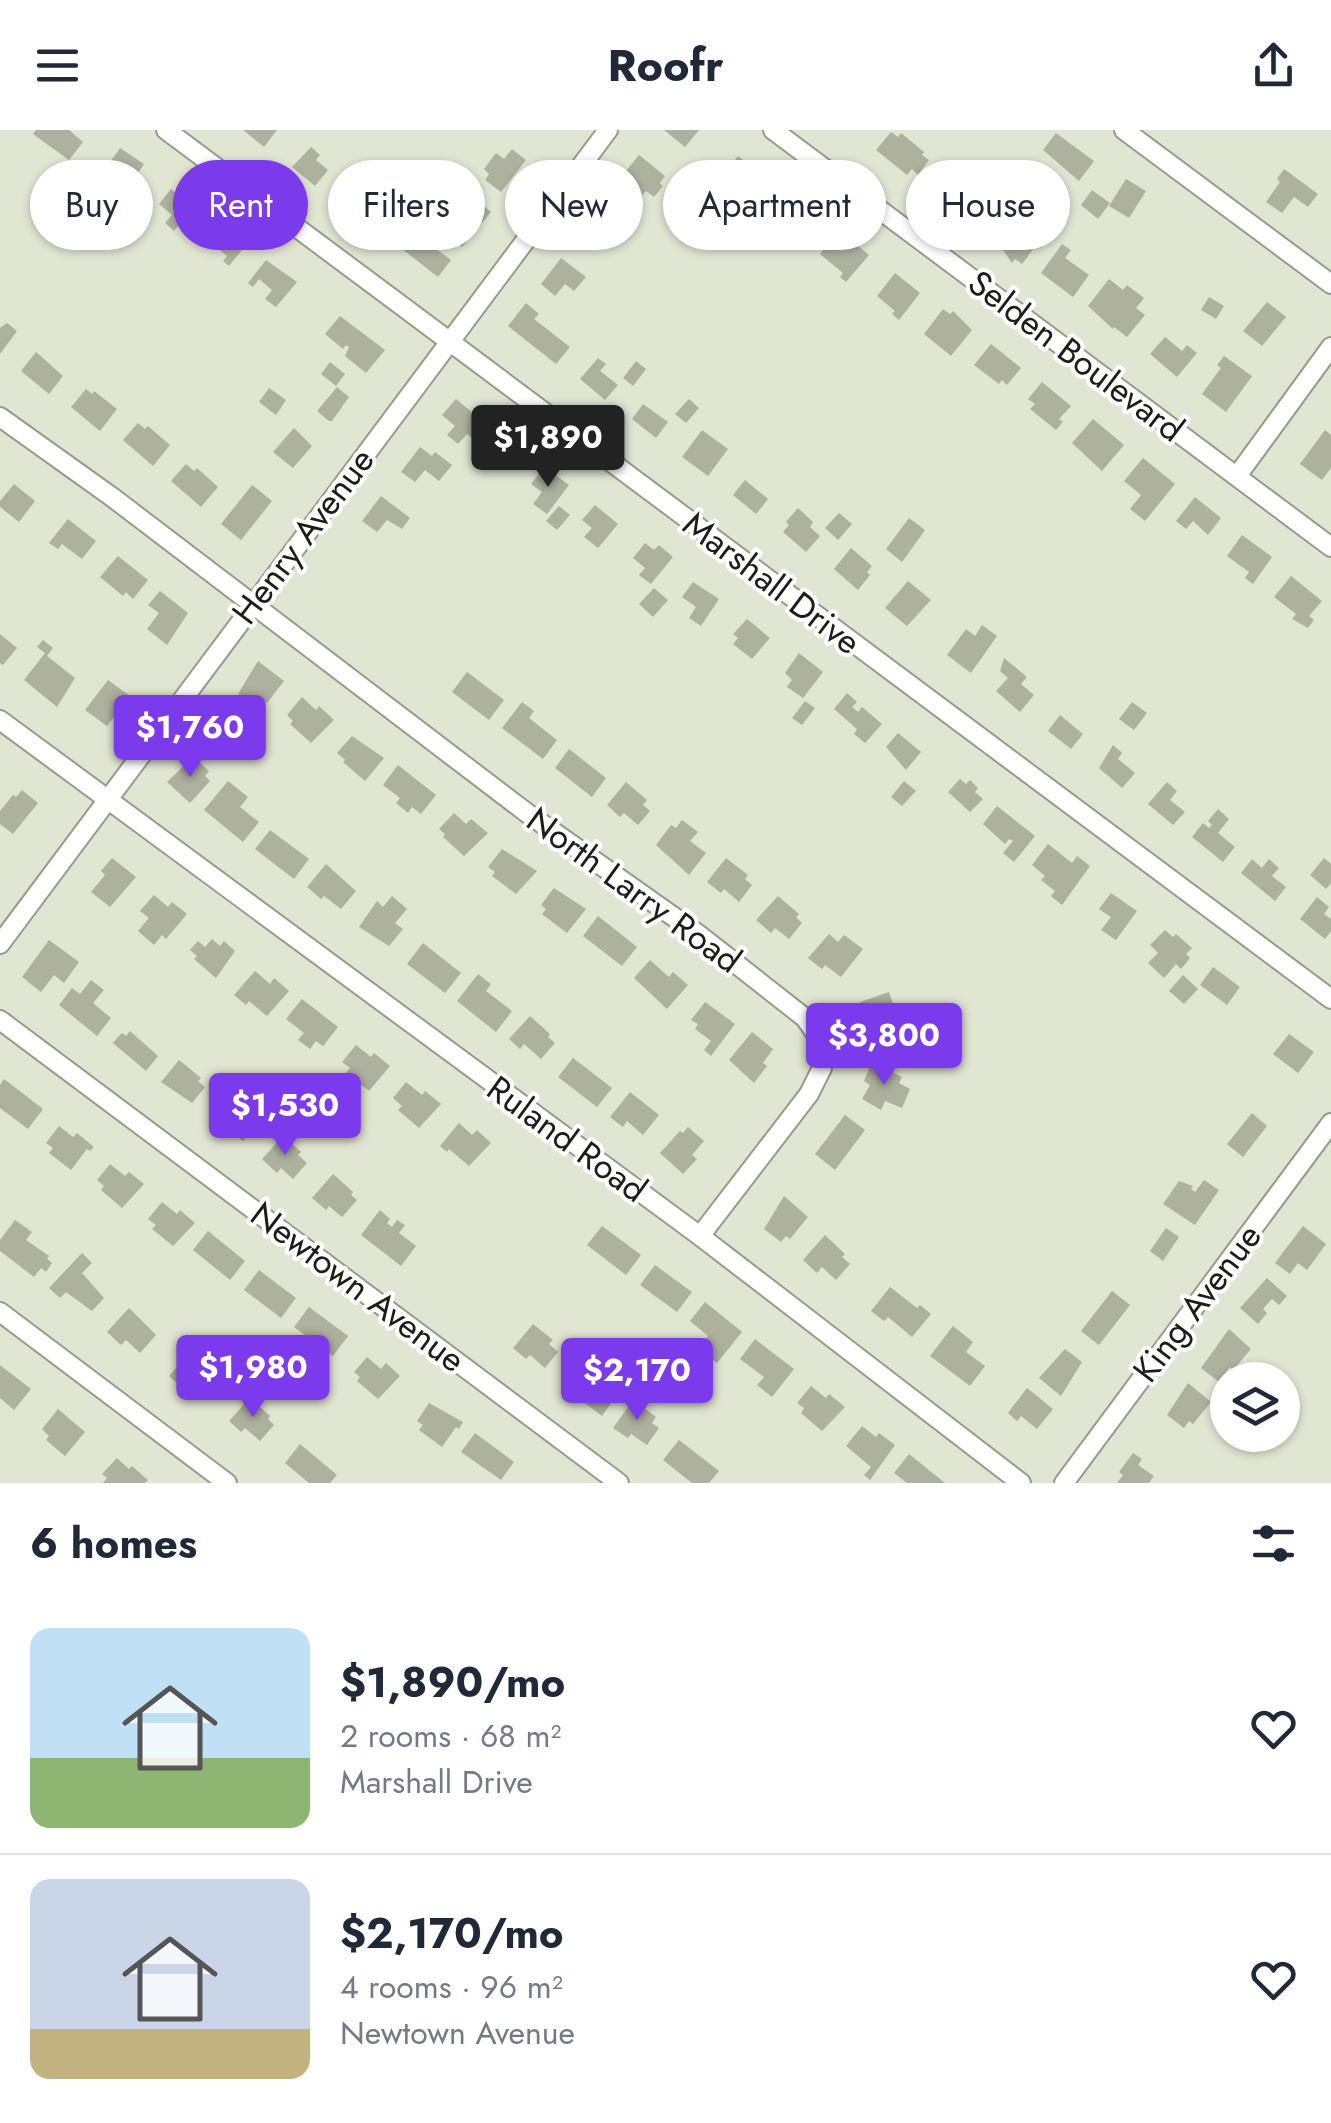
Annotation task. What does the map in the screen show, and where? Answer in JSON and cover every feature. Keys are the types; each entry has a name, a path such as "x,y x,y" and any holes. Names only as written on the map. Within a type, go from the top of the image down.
{"street":[{"name":"Marshall Drive","path":"166,130 1331,999"},
{"name":"Henry Avenue","path":"0,944 608,130"},
{"name":"Selden Boulevard","path":"772,130 1331,546"},
{"path":"1124,130 1331,284"},
{"path":"1236,476 1331,348"},
{"name":"North Larry Road","path":"0,417 112,497 528,812 698,934 805,1018 823,1044 822,1068 809,1094 700,1236"},
{"name":"Ruland Road","path":"0,720 700,1236 1021,1483"},
{"name":"Newtown Avenue","path":"0,1020 620,1483"},
{"name":"King Avenue","path":"1064,1483 1331,1124"},
{"path":"0,1312 227,1483"}],"building":[{"path":"36,130 69,130 83,142 69,160 33,134"},
{"path":"243,130 277,130 264,147"},
{"path":"664,130 699,130 685,147"},
{"path":"891,132 898,137 901,133 929,160 906,160 906,174 876,150"},
{"path":"1056,133 1094,161 1079,181 1070,173 1070,160 1055,160 1043,150"},
{"path":"311,147 320,155 316,160 328,170 315,186 308,180 308,160 299,160"},
{"path":"120,148 138,160 112,160"},
{"path":"512,149 526,160 505,160 505,187 501,192 485,180 489,174 485,168 496,153 504,159"},
{"path":"639,155 663,174 663,186 654,197 646,191 643,194 643,160 635,160"},
{"path":"1284,169 1318,194 1308,207 1294,197 1282,213 1266,202"},
{"path":"1126,179 1146,191 1129,218 1109,206"},
{"path":"1092,190 1110,203 1098,219 1081,205"},
{"path":"173,191 173,230 165,223 172,215 159,204"},
{"path":"1070,249 1071,250 1065,258 1089,275 1073,297 1041,273 1058,250"},
{"path":"220,250 242,250 229,266 223,261 227,256"},
{"path":"403,250 437,250 451,260 438,277"},
{"path":"823,250 863,250 869,255 846,282 840,277 843,273 820,254"},
{"path":"1003,250 1032,250 1022,264 1015,259 1012,263"},
{"path":"561,258 586,277 574,291 565,284 555,296 541,284"},
{"path":"266,260 297,282 276,307 265,299 272,290 259,279 253,287 248,283"},
{"path":"895,273 920,293 899,320 892,314 895,311 877,296"},
{"path":"1109,279 1123,290 1127,285 1144,298 1136,308 1145,315 1127,337 1088,306"},
{"path":"1209,297 1224,306 1216,319 1201,310"},
{"path":"1267,302 1286,317 1262,346 1243,331"},
{"path":"526,303 539,314 534,319 570,347 556,364 508,326"},
{"path":"943,309 950,314 953,311 972,330 951,356 924,334"},
{"path":"340,316 385,350 366,373 345,356 349,347 343,349 325,334"},
{"path":"7,323 17,331 0,354 0,328"},
{"path":"1165,337 1182,351 1187,345 1197,353 1177,377 1150,354"},
{"path":"991,344 1021,368 1007,385 1002,380 999,384 974,365"},
{"path":"36,352 63,376 49,394 21,371"},
{"path":"1224,356 1252,376 1226,412 1202,394 1221,368 1217,365"},
{"path":"598,358 606,364 600,371 618,385 605,400 580,379"},
{"path":"636,361 646,369 633,386 623,378"},
{"path":"330,362 345,374 336,386 321,374"},
{"path":"1042,382 1071,406 1059,419 1063,422 1056,430 1030,409 1035,404 1028,399"},
{"path":"337,387 349,397 329,421 317,411"},
{"path":"269,388 286,400 276,415 259,402"},
{"path":"86,389 117,409 100,431 71,407"},
{"path":"456,399 497,433 484,448 467,434 458,444 447,435 455,426 442,415"},
{"path":"689,399 699,408 686,423 675,414"},
{"path":"643,404 668,422 656,438 632,419"},
{"path":"1093,419 1124,445 1102,471 1072,443"},
{"path":"138,423 145,429 148,426 170,445 153,466 123,440"},
{"path":"294,428 312,446 293,468 273,452"},
{"path":"702,430 728,449 708,476 682,457"},
{"path":"1325,430 1331,435 1331,468 1322,480 1300,464"},
{"path":"420,447 452,465 439,481 425,470 415,482 401,472"},
{"path":"1143,458 1175,484 1145,521 1130,509 1141,495 1124,481"},
{"path":"186,464 194,471 197,468 218,487 201,507 171,481"},
{"path":"544,467 569,485 547,514 533,504 542,492 531,484"},
{"path":"745,480 768,499 756,514 733,495"},
{"path":"14,484 35,501 19,522 0,507 0,501"},
{"path":"252,485 272,501 241,540 221,524"},
{"path":"381,496 410,518 402,529 387,520 377,532 362,521"},
{"path":"1195,497 1221,518 1208,535 1193,521 1186,529 1176,521"},
{"path":"595,505 618,524 598,548 584,537 592,528 582,520"},
{"path":"559,506 570,515 557,530 546,521"},
{"path":"798,508 813,522 810,527 820,536 806,552 783,532"},
{"path":"839,513 852,524 838,540 825,528"},
{"path":"909,518 925,530 902,562 886,549"},
{"path":"68,519 96,541 82,559 62,544 58,549 49,543"},
{"path":"1242,535 1272,557 1253,584 1245,578 1249,572 1227,556"},
{"path":"645,543 654,550 659,545 673,557 651,584 639,575 645,568 633,558"},
{"path":"851,548 872,566 858,590 834,569"},
{"path":"118,556 148,580 133,599 126,592 123,596 100,577"},
{"path":"1291,576 1322,601 1309,616 1314,620 1308,628 1292,619 1296,614 1274,597"},
{"path":"908,581 931,600 907,626 885,608"},
{"path":"693,582 719,599 701,626 689,618 696,607 682,597"},
{"path":"654,588 668,600 653,617 639,604"},
{"path":"160,591 188,613 167,645 147,629 159,613 148,605"},
{"path":"747,619 770,638 752,659 733,644 738,638 733,634"},
{"path":"982,625 997,636 971,673 947,655 966,629 975,636"},
{"path":"0,634 17,648 3,665 0,663"},
{"path":"43,640 53,648 47,656 75,678 57,707 24,680 45,653 37,647"},
{"path":"799,653 823,672 803,698 787,687 792,680 785,673"},
{"path":"1004,658 1027,677 1021,684 1034,695 1020,712 996,691 1008,678 1000,671"},
{"path":"258,661 284,681 267,703 262,699 255,707 238,694"},
{"path":"467,672 504,700 489,720 452,692"},
{"path":"108,680 130,696 107,726 85,710"},
{"path":"847,693 857,702 852,707 858,712 862,707 882,724 865,743 854,734 857,729 834,709"},
{"path":"302,697 334,720 311,743 290,724 293,721 287,715"},
{"path":"805,701 815,708 802,725 792,718"},
{"path":"522,702 534,711 529,718 557,740 543,759 502,728"},
{"path":"1132,702 1147,713 1134,730 1119,719"},
{"path":"1060,715 1083,734 1071,749 1048,731"},
{"path":"898,733 921,752 906,770 886,747"},
{"path":"352,736 384,758 365,781 337,753"},
{"path":"1113,745 1122,753 1118,759 1135,773 1122,788 1099,768"},
{"path":"569,749 606,778 592,797 555,768"},
{"path":"193,757 209,771 205,776 210,781 190,803 167,782"},
{"path":"398,765 436,795 421,814 412,807 408,813 396,803 400,798 383,785"},
{"path":"960,779 966,784 970,780 983,799 970,812 948,792"},
{"path":"228,781 248,797 240,807 259,822 243,842 204,810"},
{"path":"904,781 916,791 902,806 891,797"},
{"path":"626,782 647,800 643,805 650,811 638,825 624,813 620,817 607,805"},
{"path":"1167,782 1177,791 1170,800 1185,812 1173,825 1148,804"},
{"path":"22,790 38,803 13,834 0,824 0,811"},
{"path":"997,806 1035,836 1014,862 1003,853 1013,841 1009,839 1005,844 983,824"},
{"path":"1218,809 1229,819 1218,833 1235,847 1223,862 1192,837 1203,823 1209,828 1212,825 1208,821"},
{"path":"454,813 466,824 471,819 488,833 464,856 439,829"},
{"path":"682,820 698,832 690,841 706,853 689,875 656,845 671,825 676,828"},
{"path":"270,830 309,859 294,879 255,849"},
{"path":"1048,844 1072,863 1077,856 1090,866 1062,905 1051,896 1055,891 1041,880 1045,876 1032,865"},
{"path":"502,849 537,871 516,894 492,876 495,872 488,867"},
{"path":"112,858 136,877 110,907 91,892"},
{"path":"726,858 748,875 745,879 752,885 739,902 724,889 721,893 707,882"},
{"path":"1324,858 1331,864 1331,883 1326,889 1310,875"},
{"path":"1252,859 1262,868 1269,859 1279,868 1272,876 1286,887 1275,901 1241,873"},
{"path":"326,864 356,891 341,909 307,887"},
{"path":"554,888 586,909 567,933 542,914 546,909 541,905"},
{"path":"1111,893 1137,911 1116,940 1101,930 1111,917 1099,909"},
{"path":"154,895 168,907 172,902 187,914 166,939 162,935 154,945 138,931 149,918 140,911"},
{"path":"392,896 407,909 395,923 403,929 389,946 359,927 377,901 383,907"},
{"path":"778,896 799,914 796,917 802,923 789,939 775,928 771,933 756,920"},
{"path":"1317,897 1329,907 1324,914 1331,919 1331,931 1325,939 1300,919"},
{"path":"598,916 637,947 622,966 583,936"},
{"path":"1165,930 1192,948 1181,969 1176,964 1164,978 1148,963 1158,953 1150,945"},
{"path":"829,934 838,942 844,935 863,949 841,977 808,958"},
{"path":"212,939 220,946 224,941 235,951 216,978 194,959 197,956 190,950 198,941 205,947"},
{"path":"49,940 79,962 64,983 54,975 41,992 22,977"},
{"path":"423,943 461,973 445,993 407,964"},
{"path":"650,960 669,977 673,972 688,985 667,1009 634,978"},
{"path":"1213,967 1240,987 1227,1005 1200,985"},
{"path":"255,971 270,984 274,978 289,991 267,1016 234,995"},
{"path":"478,974 491,984 486,991 512,1011 496,1032 457,1001"},
{"path":"1183,975 1198,989 1184,1004 1169,991"},
{"path":"91,980 104,990 93,1003 111,1018 97,1036 59,1005 72,988 80,994"},
{"path":"889,992 901,1026 877,1034 872,1018 867,1020 860,1002"},
{"path":"302,999 338,1027 323,1046 316,1041 310,1049 298,1040 304,1033 286,1019"},
{"path":"705,1002 735,1024 711,1056 704,1050 711,1041 695,1029 698,1024 691,1020"},
{"path":"530,1016 555,1043 541,1059 524,1044 520,1049 509,1039"},
{"path":"130,1031 158,1056 146,1071 113,1043"},
{"path":"752,1032 773,1049 763,1063 767,1066 754,1083 729,1060"},
{"path":"1289,1034 1314,1052 1298,1073 1273,1054"},
{"path":"356,1045 390,1066 369,1091 346,1073 350,1068 342,1062"},
{"path":"573,1058 612,1088 597,1107 558,1077"},
{"path":"179,1060 201,1078 198,1081 205,1087 192,1103 161,1082"},
{"path":"872,1062 902,1077 899,1083 910,1089 902,1108 885,1101 881,1110 862,1099 870,1085 864,1081"},
{"path":"4,1079 43,1109 28,1129 0,1108 0,1085"},
{"path":"406,1082 441,1104 419,1128 398,1110 402,1106 393,1098"},
{"path":"630,1092 659,1115 643,1135 627,1121 623,1127 610,1117"},
{"path":"231,1098 257,1126 243,1141 229,1129 225,1134 211,1121"},
{"path":"1252,1113 1267,1126 1243,1157 1227,1144"},
{"path":"845,1115 865,1130 835,1170 815,1154"},
{"path":"459,1123 472,1135 477,1130 491,1143 469,1166 440,1146"},
{"path":"59,1126 73,1137 77,1133 94,1147 87,1149 71,1170 49,1153 53,1148 46,1143"},
{"path":"688,1127 704,1141 692,1155 697,1159 683,1174 660,1153"},
{"path":"283,1136 307,1163 293,1179 281,1168 277,1173 262,1159"},
{"path":"110,1164 144,1184 122,1208 101,1190 104,1186 97,1180"},
{"path":"333,1174 357,1200 342,1217 312,1198"},
{"path":"1204,1180 1219,1190 1195,1225 1163,1204 1179,1181 1193,1186 1195,1192"},
{"path":"784,1196 808,1217 790,1239 786,1236 781,1242 764,1229"},
{"path":"162,1202 195,1223 173,1246 152,1229 156,1225 148,1219"},
{"path":"380,1210 392,1227 397,1220 405,1225 399,1233 416,1246 401,1266 361,1235"},
{"path":"15,1220 32,1232 26,1240 49,1256 47,1259 52,1263 46,1272 41,1268 34,1277 0,1251 0,1240"},
{"path":"602,1226 641,1255 626,1275 587,1245"},
{"path":"1303,1226 1326,1244 1307,1270 1298,1263 1290,1274 1275,1263"},
{"path":"1166,1228 1179,1237 1163,1261 1150,1251"},
{"path":"208,1231 245,1261 230,1280 193,1250"},
{"path":"825,1235 850,1264 836,1280 822,1267 817,1273 803,1260"},
{"path":"82,1253 92,1263 82,1273 104,1298 92,1311 66,1292 60,1298 49,1288"},
{"path":"655,1265 692,1292 677,1312 640,1285"},
{"path":"259,1270 296,1298 281,1318 244,1290"},
{"path":"1267,1278 1287,1296 1279,1305 1272,1299 1258,1324 1240,1308"},
{"path":"890,1287 931,1314 912,1337 888,1317 884,1321 871,1311"},
{"path":"1112,1291 1130,1305 1099,1345 1081,1331"},
{"path":"705,1302 742,1332 717,1363 698,1348 708,1336 690,1321"},
{"path":"309,1307 348,1336 333,1356 294,1327"},
{"path":"129,1308 156,1335 140,1353 126,1340 121,1345 107,1332"},
{"path":"533,1324 553,1340 549,1344 558,1352 545,1368 530,1355 526,1359 513,1348"},
{"path":"953,1326 973,1342 966,1352 985,1366 970,1386 930,1356"},
{"path":"1229,1329 1251,1349 1240,1362 1210,1362 1210,1375 1201,1368"},
{"path":"755,1339 794,1369 772,1397 757,1385 764,1377 740,1359"},
{"path":"1065,1349 1082,1362 1061,1396 1039,1378"},
{"path":"189,1353 211,1370 208,1373 221,1386 209,1399 186,1384 182,1388 169,1376"},
{"path":"367,1357 381,1369 386,1363 400,1376 378,1399 357,1381 360,1377 354,1372"},
{"path":"0,1365 31,1389 14,1410 0,1398"},
{"path":"577,1366 617,1395 602,1416 562,1386"},
{"path":"1188,1383 1210,1401 1193,1424 1189,1421 1184,1428 1167,1415"},
{"path":"811,1386 845,1407 822,1431 801,1413 804,1408 797,1403"},
{"path":"1027,1388 1053,1409 1037,1429 1021,1416 1017,1421 1008,1413"},
{"path":"250,1398 274,1425 260,1441 229,1421"},
{"path":"633,1400 656,1417 652,1423 659,1428 647,1445 613,1428"},
{"path":"429,1403 463,1422 442,1447 419,1430 423,1425 417,1421"},
{"path":"58,1409 85,1432 65,1456 46,1440 49,1436 42,1429"},
{"path":"862,1426 895,1445 870,1480 864,1475 871,1467 846,1446"},
{"path":"475,1433 514,1462 501,1480 461,1452"},
{"path":"679,1440 719,1471 709,1483 692,1483 663,1460"},
{"path":"300,1444 337,1475 330,1483 309,1483 285,1463"},
{"path":"1133,1453 1142,1459 1138,1465 1154,1476 1149,1483 1117,1483 1123,1475 1119,1472"},
{"path":"909,1454 945,1483 907,1483 894,1473"},
{"path":"117,1458 148,1480 103,1483 107,1478 102,1474"}]}
